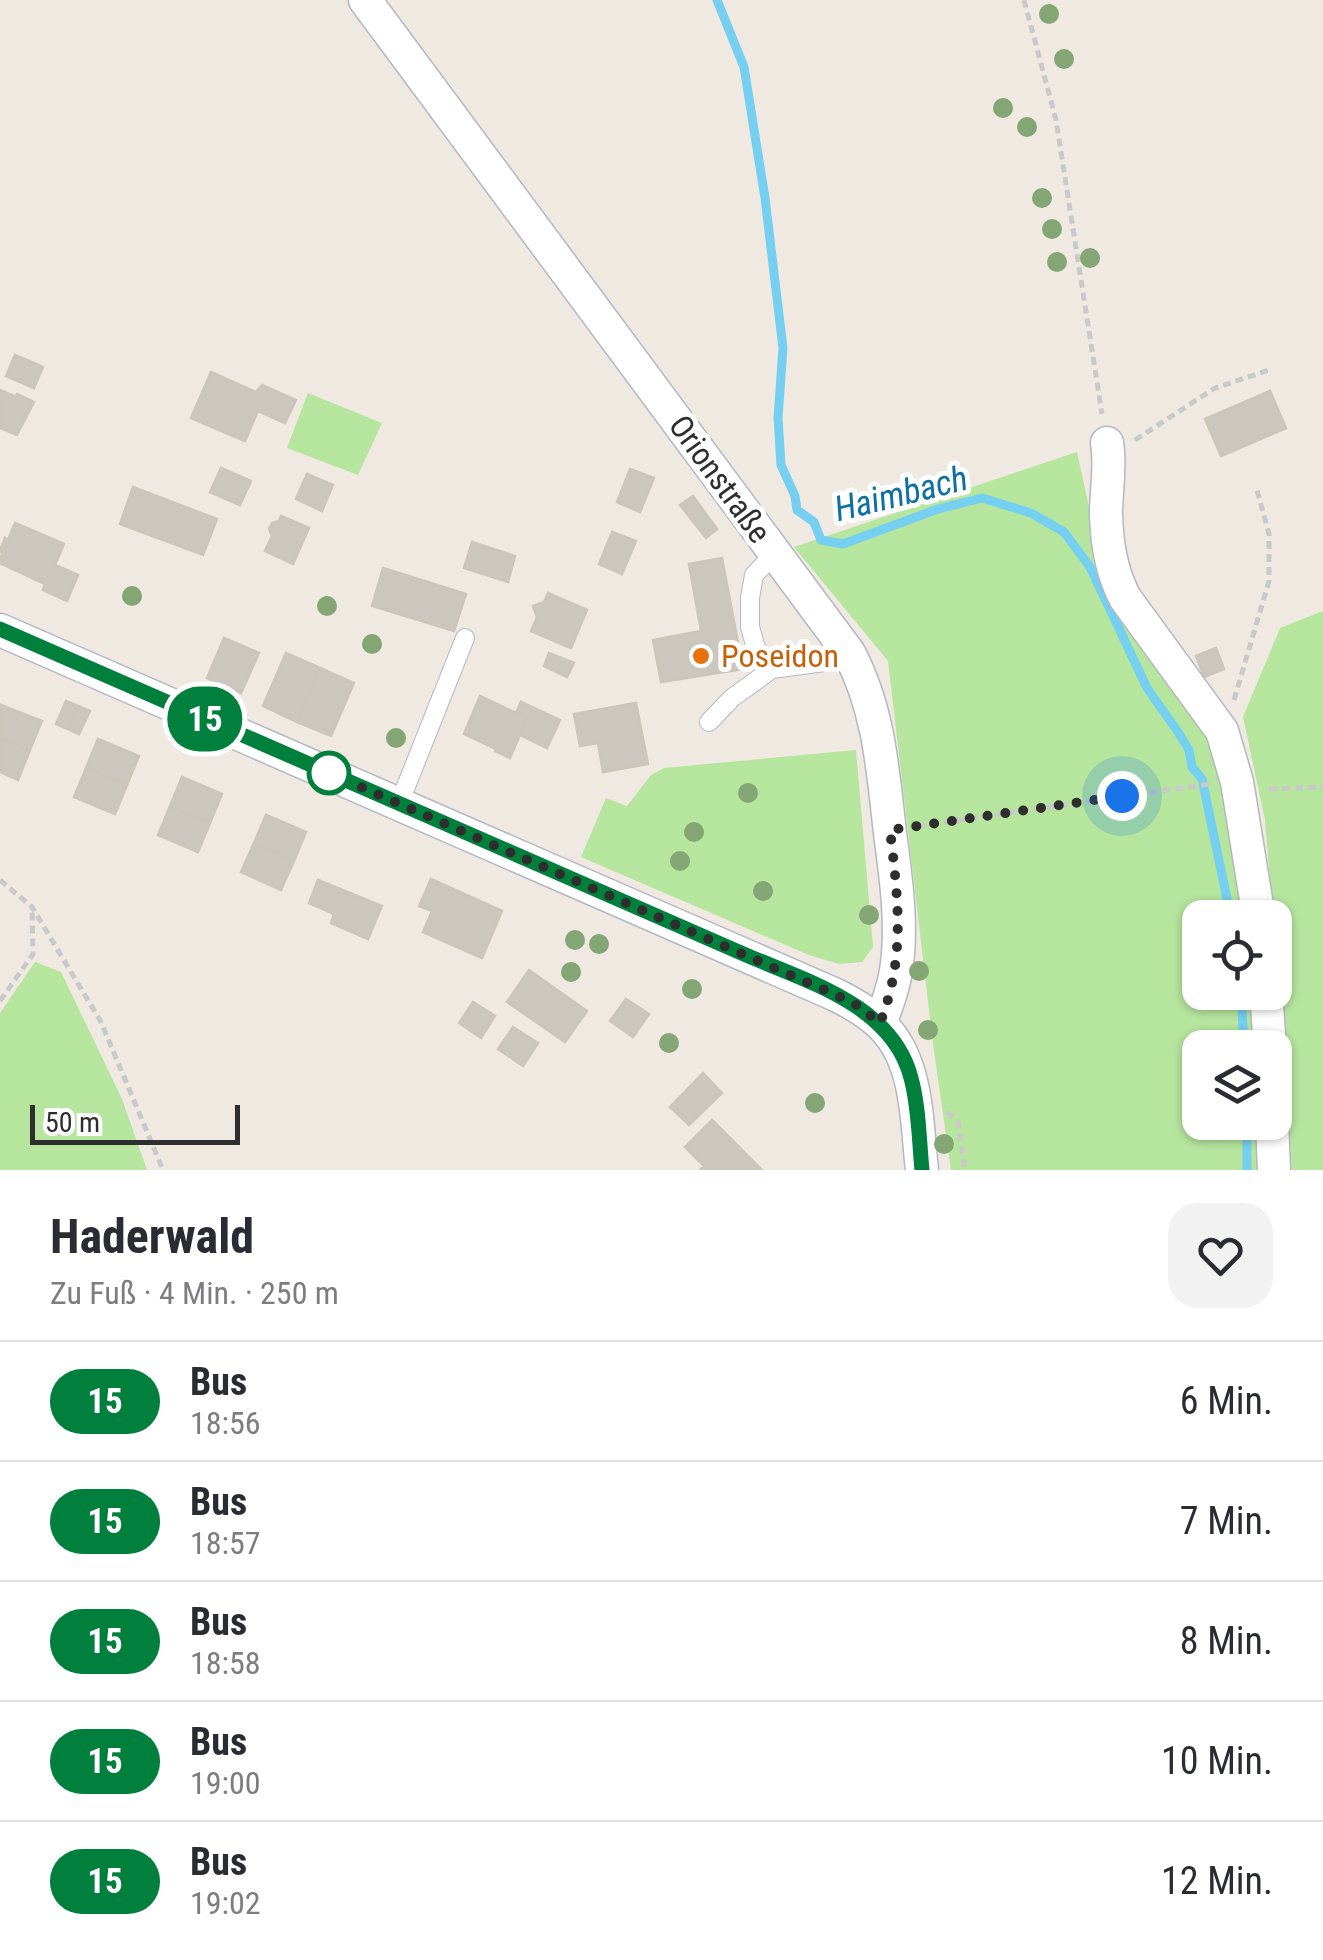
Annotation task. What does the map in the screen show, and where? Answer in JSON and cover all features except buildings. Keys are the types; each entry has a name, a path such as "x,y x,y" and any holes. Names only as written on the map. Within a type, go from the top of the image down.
{"street":[{"name":"Orionstraße","path":"365,0 859,671 878,731 898,901 896,972 880,1023"},
{"path":"1108,450 1106,514 1115,580 1222,731 1237,782 1256,900"},
{"path":"0,630 858,1006 880,1023 901,1052 912,1079 922,1170"},
{"path":"1273,1140 1274,1170"}],"lane":[{"path":"772,669 756,648 750,628 750,598 754,575 775,554"},
{"path":"398,804 465,638"},
{"path":"709,722 732,698 772,669 824,662 849,653"}],"path":[{"path":"1024,0 1056,120 1108,450 1215,388 1268,370"},
{"path":"1222,731 1269,582 1269,534 1257,490"},
{"path":"1237,782 1271,790 1323,787"},
{"path":"890,830 1200,786"},
{"path":"0,880 32,907 101,1022 163,1170"},
{"path":"0,1001 33,954 32,907"}],"green space":[{"path":"308,393 382,423 358,475 287,448"},
{"path":"1077,452 1106,585 1217,748 1252,900 1182,900 1182,1010 1267,1010 1268,1030 1182,1030 1182,1140 1273,1140 1275,1170 951,1170 888,661 794,547"},
{"path":"1323,611 1323,1170 1292,1170 1292,1030 1281,1030 1280,1010 1292,1010 1292,900 1272,900 1265,820 1243,717 1280,628"},
{"path":"856,750 873,947 862,962 839,964 809,955 581,857 606,798 627,806 651,775 664,768"},
{"path":"35,962 61,972 122,1099 147,1170 0,1170 0,1013"}],"waterway":[{"name":"Haimbach","path":"717,0 744,67 765,198 783,348 778,418 781,465 797,510 814,522 821,540 843,544 938,509 982,498 1031,513 1064,532 1090,567 1147,688 1189,750 1192,767 1202,779 1227,900"},
{"name":"Haimbach","path":"1242,1010 1243,1030"},
{"name":"Haimbach","path":"1247,1140 1247,1170"}],"bus line":[{"name":"15","path":"0,629 858,1006 880,1023 901,1052 912,1079 922,1170"}],"place":[{"name":"Poseidon","path":"701,656"}],"route":[{"path":"329,773 836,995 880,1023 896,972 899,936 890,830 1122,796"}]}
